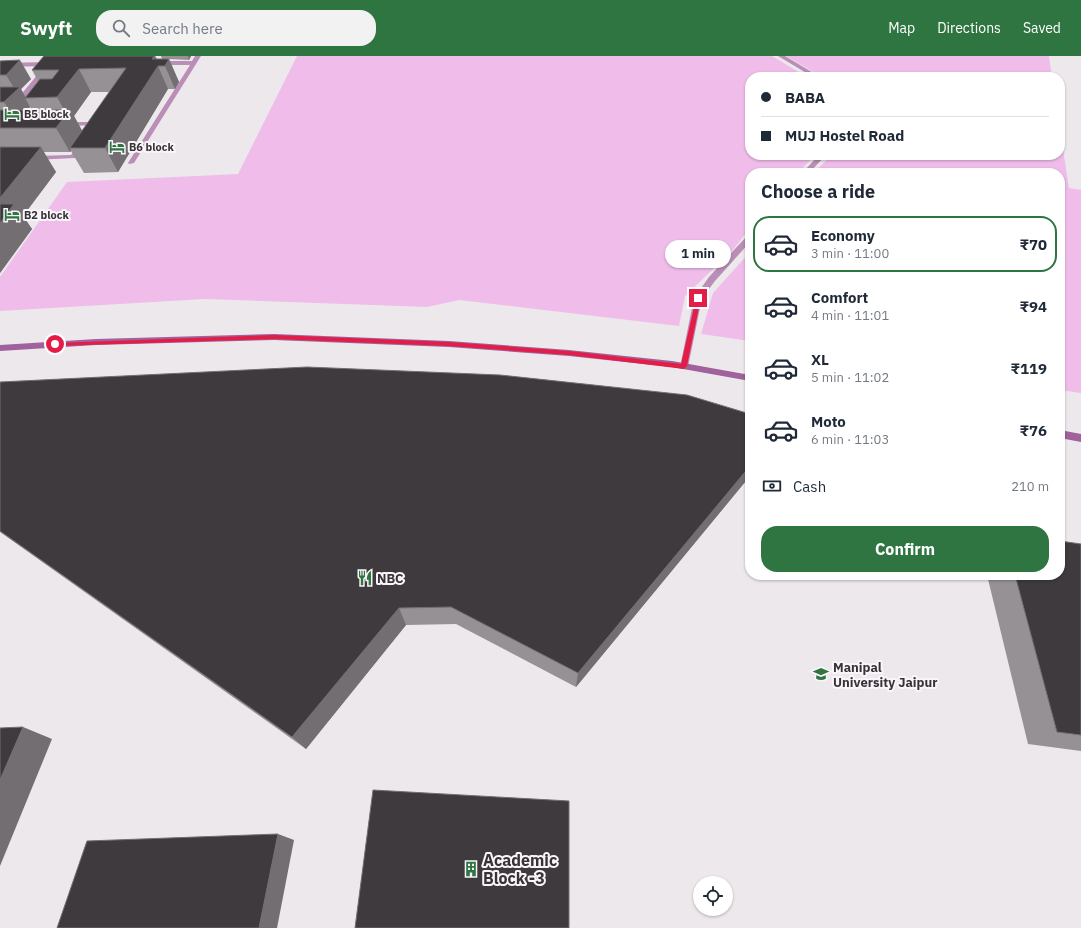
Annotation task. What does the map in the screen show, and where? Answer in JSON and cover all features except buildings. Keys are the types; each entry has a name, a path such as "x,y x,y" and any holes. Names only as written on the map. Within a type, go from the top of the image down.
{"street":[{"path":"131,163 198,56"},
{"path":"780,56 808,72"},
{"path":"154,63 194,63"},
{"path":"0,64 57,64"},
{"path":"36,98 21,98 49,64"},
{"path":"58,124 94,127 101,117"},
{"path":"152,118 159,118"},
{"path":"29,158 73,157 85,141"},
{"path":"810,168 818,160"},
{"path":"684,366 698,298 712,279 745,243"},
{"path":"0,348 96,342 274,337 449,344 569,353 684,366 745,377"},
{"path":"1065,435 1081,438"}],"shaded area":[{"path":"297,56 772,56 799,72 745,72 745,160 810,160 803,168 745,168 745,234 732,251 685,296 679,326 459,300 427,307 205,299 0,311 0,277 67,182 238,174"},
{"path":"786,56 1049,56 1051,72 813,72"},
{"path":"827,160 1065,160 1069,188 1081,190 1081,393 1065,391 1065,168 818,168"},
{"path":"745,258 745,340 701,334 713,293"}],"place":[{"name":"B5 block","path":"12,114"},
{"name":"B6 block","path":"117,147"},
{"name":"B2 block","path":"12,215"},
{"name":"NBC","path":"365,578"},
{"name":"Manipal University Jaipur","path":"821,674"},
{"name":"Academic Block -3","path":"471,869"}],"route":[{"path":"55,344 274,337 449,344 569,353 684,366 698,298"}]}
